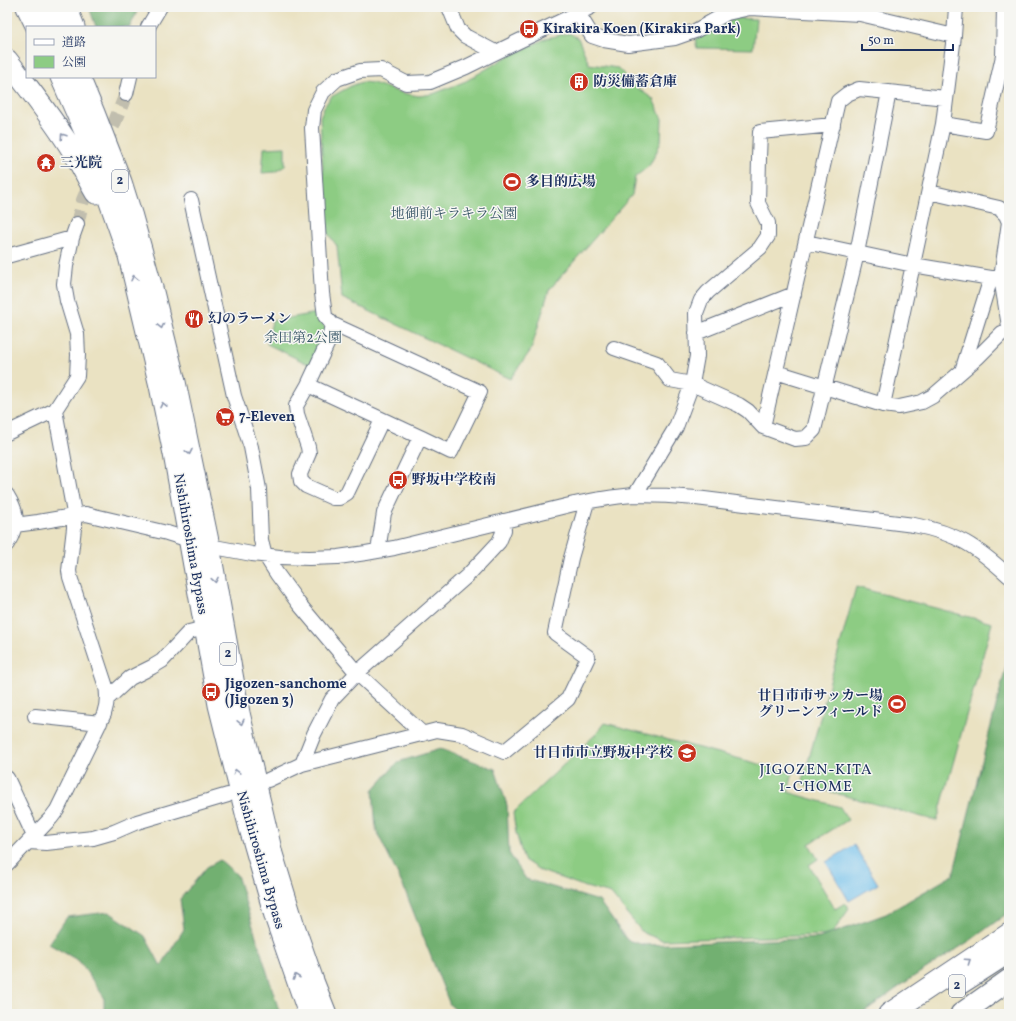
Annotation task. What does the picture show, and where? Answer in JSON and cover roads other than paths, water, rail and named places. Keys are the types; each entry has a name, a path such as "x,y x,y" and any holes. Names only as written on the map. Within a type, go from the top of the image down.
{"highway":[{"path":"27,7 36,26"},
{"path":"44,7 54,26"},
{"path":"66,7 74,26"},
{"path":"7,60 46,111 74,152 129,256"},
{"name":"Nishihiroshima Bypass","path":"61,78 86,134 129,256 160,386 174,454 188,539 219,705 249,825 276,919 309,1014"},
{"name":"Nishihiroshima Bypass","path":"79,78 121,182 152,288 176,390 209,546 239,713 272,854 313,981 326,1014"},
{"path":"95,78 127,172 136,208 152,288"},
{"path":"890,1014 1009,934"},
{"name":"2","path":"913,1012 1005,955"},
{"name":"2","path":"961,1014 1009,980"}],"street":[{"path":"149,26 160,7"},
{"path":"449,7 458,29 465,36 495,52"},
{"path":"308,385 451,452 480,392 332,324 325,316 322,293 312,128 314,110 323,92 337,79 360,71 381,70 406,83 430,82 466,67 577,10 591,7"},
{"path":"883,405 943,124 954,36 956,7"},
{"path":"943,124 986,131 1003,56 1004,7"},
{"path":"577,10 592,36 604,40 628,44 675,38 696,31 726,10 750,8 861,10 954,36"},
{"path":"126,94 130,78"},
{"path":"763,427 838,101 859,89 946,98"},
{"path":"614,348 657,363 670,380 692,384 748,411 763,427 795,439 806,438 814,430 857,253 890,92"},
{"path":"635,495 676,427 692,384 697,356 696,313 701,300 708,292 760,248 768,236 768,223 758,203 758,158 760,132 833,125"},
{"path":"928,192 999,208 1006,215 1009,222 1000,278 962,371"},
{"path":"191,200 234,396 251,447 259,489 261,540 265,556 299,604 357,673 423,734"},
{"path":"7,433 55,410 77,376 77,334 67,302 64,284 65,271 72,238 77,224"},
{"path":"7,256 72,238"},
{"path":"806,242 913,265 1000,278"},
{"path":"1000,278 1009,326"},
{"path":"696,333 794,294"},
{"path":"332,324 330,340 296,406 309,453 300,474 301,481 306,486 333,498 340,498 347,493 382,420"},
{"path":"776,372 883,405 899,407 922,402 933,396 1002,334 1009,331"},
{"path":"7,864 57,810 106,710 108,699 106,687 70,577 74,515 55,410"},
{"path":"378,551 384,513 420,437"},
{"path":"7,495 15,512 11,526 11,538 7,544"},
{"path":"11,526 82,514 167,533 209,546 234,551 265,556 309,558 338,557 378,551 604,498 635,495 665,495 931,528 970,544 1009,576"},
{"path":"268,780 302,764 437,730 462,734 504,752 568,699 588,657 555,633 571,558 586,502"},
{"path":"302,764 320,722 332,699 357,673 467,576 499,542 504,530 503,522"},
{"path":"108,699 130,678 152,668 162,660 189,632 205,628"},
{"path":"35,716 100,723"},
{"path":"7,778 31,839"},
{"path":"31,839 46,843 93,838 114,832 137,822 228,795"}],"water":[{"path":"854,845 878,884 849,901 826,862"}],"tunnel":[{"path":"105,146 126,94"},
{"path":"77,224 83,200 92,179"}],"place":[{"name":"Kirakira Koen (Kirakira Park)","path":"529,29"},
{"name":"防災備蓄倉庫","path":"579,82"},
{"name":"三光院","path":"46,163"},
{"name":"多目的広場","path":"512,182"},
{"name":"幻のラーメン","path":"194,319"},
{"name":"7-Eleven","path":"225,417"},
{"name":"野坂中学校南","path":"398,480"},
{"name":"Jigozen-sanchome (Jigozen 3)","path":"211,692"},
{"name":"廿日市市サッカー場 グリーンフィールド","path":"897,704"},
{"name":"廿日市市立野坂中学校","path":"687,753"}],"district":[{"name":"JIGOZEN-KITA 1-CHOME","path":"816,778"}],"park label":[{"name":"地御前キラキラ公園","path":"454,214"},
{"name":"余田第2公園","path":"303,338"}]}
